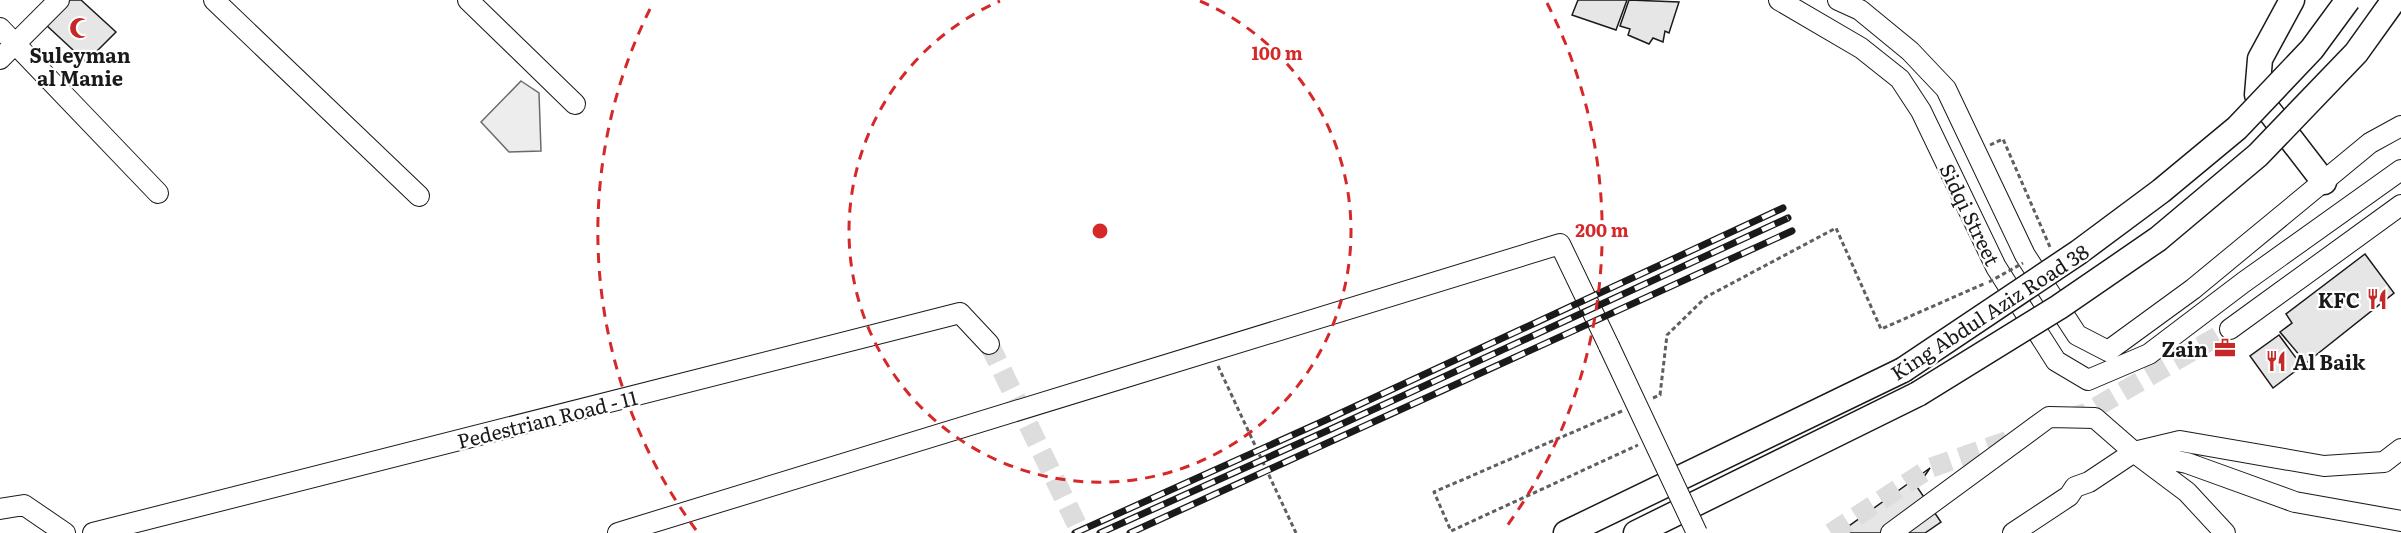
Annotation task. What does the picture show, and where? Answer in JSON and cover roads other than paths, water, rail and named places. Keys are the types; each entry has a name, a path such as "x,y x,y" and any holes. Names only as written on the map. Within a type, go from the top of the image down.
{"main road":[{"path":"2292,0 2260,59 2257,95 2324,182"},
{"name":"King Abdul Aziz Road 38","path":"1566,533 1903,370 2079,252 2161,191 2237,128 2312,49 2348,0"},
{"name":"King Abdul Aziz Road 38","path":"1636,533 1918,394 2059,307 2158,239 2258,155 2356,53 2394,0"}],"street":[{"path":"0,59 59,0"},
{"path":"214,0 419,196"},
{"path":"468,0 575,104"},
{"name":"Sidqi Street","path":"1779,0 1861,48 1900,79 1921,111 1996,267 2056,361 2088,380 2193,289 2370,143 2401,126"},
{"name":"Sidqi Street","path":"1838,0 1860,10 1910,51 1946,89 2025,255 2077,334 2109,361"},
{"path":"0,28 158,193"},
{"name":"Sidqi Street","path":"2109,361 2149,354 2244,282 2401,170"},
{"path":"2230,328 2401,206"},
{"path":"618,533 1560,244 1697,533"},
{"name":"Pedestrian Road - 11","path":"93,533 960,313 989,345"},
{"path":"1891,533 2049,417 2095,418 2134,452 2187,492 2225,533"},
{"path":"2013,533 2039,526 2074,487 2089,482 2134,452 2180,441 2324,466 2384,462 2401,449"},
{"path":"2134,452 2187,463 2295,502 2401,521"},
{"path":"0,509 24,505 65,533"},
{"path":"2384,533 2401,531"}],"tunnel":[{"path":"2069,418 2086,413 2230,329"},
{"path":"989,344 1081,533"},
{"path":"1831,533 1930,468 2016,438"}],"railway":[{"path":"1075,533 1328,419 1783,208"},
{"path":"1100,533 1788,218"},
{"path":"1130,533 1792,231"}],"place":[{"name":"Suleyman al Manie","path":"80,28"},
{"name":"KFC","path":"2377,299"},
{"name":"Zain","path":"2225,348"},
{"name":"Al Baik","path":"2276,361"}]}
